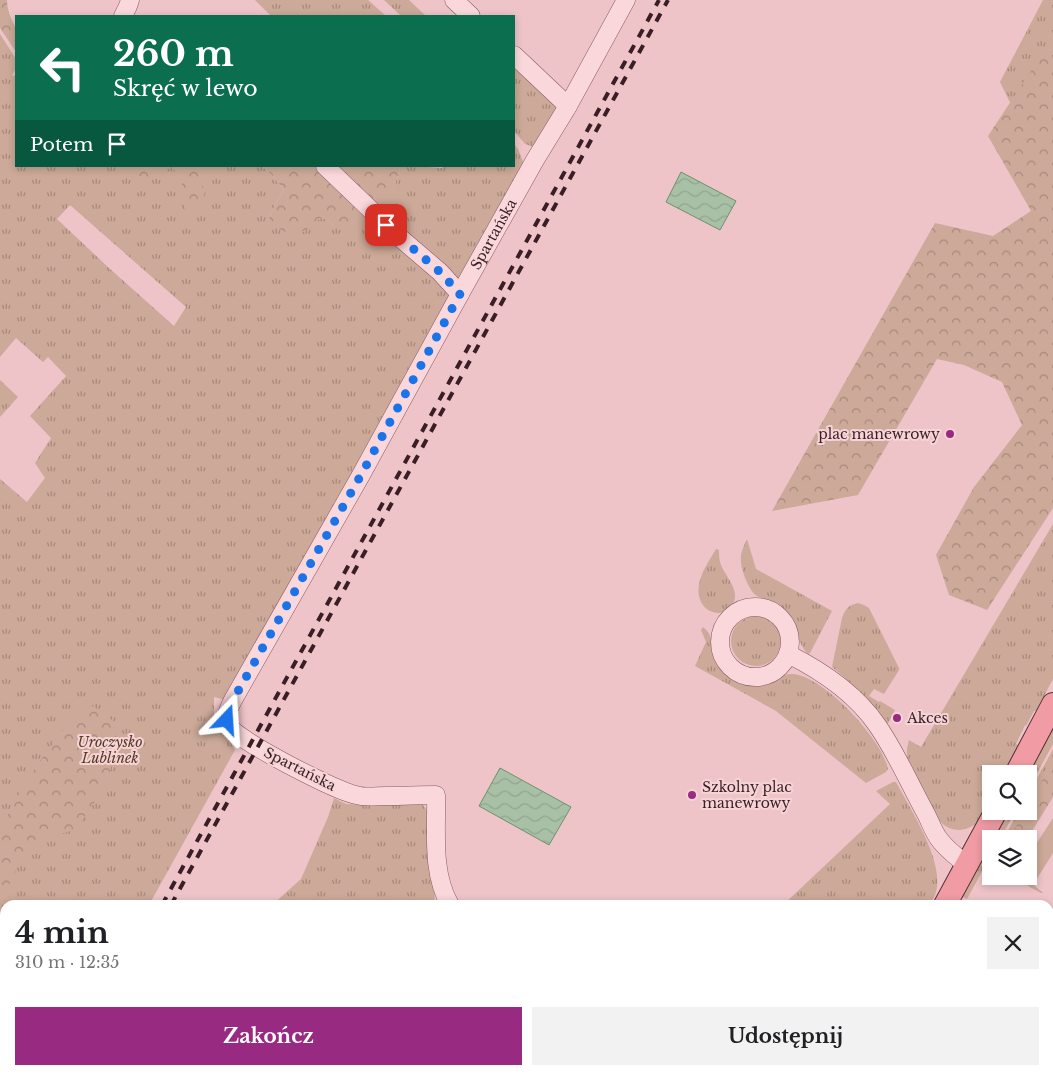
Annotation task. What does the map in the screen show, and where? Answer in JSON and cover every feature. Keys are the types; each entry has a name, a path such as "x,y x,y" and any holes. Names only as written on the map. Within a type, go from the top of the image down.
{"main road":[{"path":"1021,765 1053,704"},
{"path":"948,900 991,820"}],"street":[{"path":"123,15 130,0"},
{"path":"454,0 470,15"},
{"name":"Spartańska","path":"448,900 438,870 436,795 366,797 348,793 297,769 239,736 228,725 226,718 233,700 626,0"},
{"path":"515,56 568,106"},
{"path":"326,167 398,236 440,272 460,294"},
{"path":"752,607 764,608 775,613 784,621 789,632 791,644 788,654 782,665 773,672 752,677 741,674 732,668 725,659 721,649 720,638 724,627 731,617 740,610 752,607"},
{"path":"788,654 819,671 841,687 871,717 892,749 940,840 967,866"}],"green space":[{"path":"0,0 7,0 8,11 15,27 15,50 0,28"},
{"path":"255,0 368,0 385,15 270,15"},
{"path":"384,0 409,0 425,15 400,15"},
{"path":"1043,0 1053,0 1053,190 1000,82"},
{"name":"Uroczysko Lublinek","path":"0,34 15,57 15,70 12,76 15,75 15,167 263,167 284,190 269,218 303,232 320,218 326,219 334,225 351,224 365,213 443,284 450,300 227,700 214,697 214,715 235,750 152,900 0,900 0,479 27,502 45,478 35,463 51,438 30,416 66,376 48,357 43,362 16,338 0,357","holes":["70,205 186,307 174,326 57,219"]},
{"path":"1046,48 1053,66 1053,508 987,610 949,595 936,555 974,487 1022,425 1002,382 964,365 937,359 858,495 772,511 935,223 993,236 1031,211 988,136"},
{"path":"515,62 562,108 534,147 525,144 515,132"},
{"path":"515,145 524,164 460,286 376,206 388,196 395,184 400,167 515,167"},
{"path":"123,167 171,167 149,181"},
{"path":"171,167 206,167 211,170 215,180 201,182 205,192 199,210 187,213 182,198 182,177"},
{"path":"263,167 400,168 388,197 351,224 343,226 334,225 326,219 320,218 306,230 294,234 280,229 269,218 284,190"},
{"path":"0,380 18,397 0,417"},
{"path":"1053,524 1053,679 1036,711 1034,711 1025,725 1016,744 1022,747 1012,765 982,765 982,819 978,823 965,829 951,829 943,824 934,813 907,763 909,740 921,747"},
{"path":"747,539 756,569 832,611 810,653 808,654 801,645 795,625 788,614 774,602 757,596 748,585 741,565 741,558"},
{"path":"716,549 719,550 721,565 735,593 733,605 727,611 720,613 706,608 701,602 699,592 701,576"},
{"path":"858,603 869,608 899,668 884,694 874,689 869,696 895,710 887,725 861,694 832,667 843,615 849,607"},
{"path":"756,616 770,620 777,627 781,641 777,655 770,662 756,666 742,662 735,655 731,641 735,627 742,620"},
{"path":"703,627 710,636 721,664 737,679 749,683 762,683 783,675 792,674 805,677 835,697 864,726 875,742 884,757 888,769 886,772 866,783 776,711 695,666 706,642 701,630"},
{"name":"Uroczysko Lublinek","path":"93,706 112,720 118,743 108,778 94,803 75,830 42,839 19,857 13,881 0,893 0,834 11,807 37,765 71,719"},
{"path":"1053,722 1053,744 1037,773 1037,765 1033,765"},
{"path":"1053,749 1053,795 1031,830 1008,830 1014,820 1037,820 1037,778"},
{"path":"1053,761 1053,797 1033,830 1014,830 1020,820 1037,820 1037,790"},
{"path":"896,782 910,807 932,853 936,868 937,882 935,895 932,900 788,900 890,804 876,791"},
{"path":"334,798 346,804 415,803 423,805 429,813 434,900 278,900 301,879 328,817"},
{"path":"1053,818 1053,853 1037,879 1037,843"},
{"path":"1001,820 1011,820 1005,830 996,830"},
{"path":"982,856 982,872 967,899 961,896"},
{"path":"1026,885 1034,885 1043,893"}],"water":[{"path":"681,172 736,201 720,230 666,202"},
{"path":"500,768 571,807 549,845 479,806"}],"railway":[{"path":"165,900 659,0"},
{"path":"174,900 668,0"}],"place":[{"name":"plac manewrowy","path":"950,434"},
{"name":"Akces","path":"897,718"},
{"name":"Szkolny plac manewrowy","path":"692,795"}],"route":[{"path":"227,720 228,710 233,700 361,475 460,294 440,272 386,225"}]}
